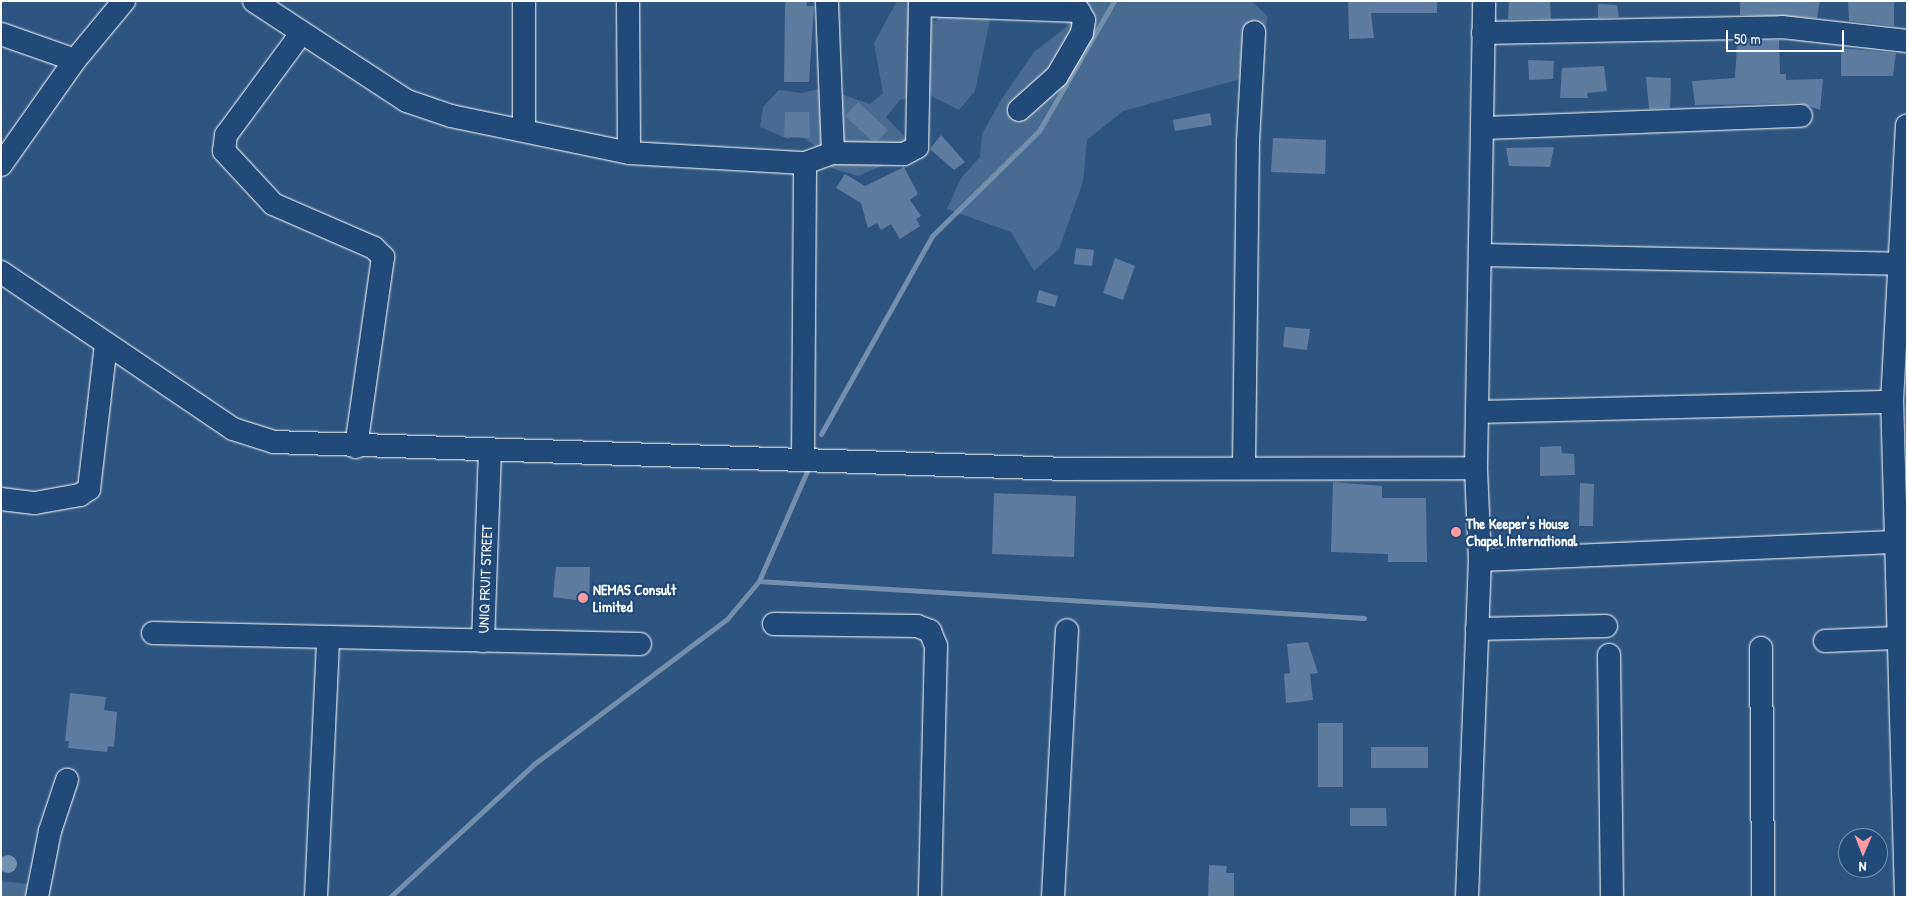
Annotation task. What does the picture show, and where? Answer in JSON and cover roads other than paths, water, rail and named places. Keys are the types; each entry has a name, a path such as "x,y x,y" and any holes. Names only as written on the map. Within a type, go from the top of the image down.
{"street":[{"path":"1,165 75,60 124,1"},
{"path":"254,1 300,35 407,101 452,116 629,153 805,163 833,152 904,154 917,147 920,3 1079,10 1084,20 1082,34 1057,76 1019,110"},
{"path":"524,1 524,130"},
{"path":"628,1 629,153"},
{"path":"828,1 833,152"},
{"path":"1466,897 1480,560 1476,468 1484,1"},
{"path":"1483,33 1782,27 1907,41"},
{"path":"1244,466 1248,141 1254,32"},
{"path":"1,34 75,60"},
{"path":"300,35 226,135 224,151 273,204 374,248 383,256 356,447"},
{"path":"1483,128 1801,116"},
{"path":"1906,897 1896,638 1892,402 1907,125"},
{"path":"803,458 805,163"},
{"path":"1481,255 1899,264"},
{"path":"1,272 49,300 106,344 233,429 274,442 356,447 803,458 1068,468 1244,466 1476,468"},
{"path":"1,499 35,503 80,495 89,489 106,344"},
{"path":"1478,412 1892,402"},
{"name":"UNIQ FRUIT STREET","path":"490,451 483,641 640,644"},
{"path":"1480,560 1894,542"},
{"path":"774,624 917,626 930,631 936,646 930,897"},
{"path":"1477,629 1606,626"},
{"path":"1053,897 1067,630"},
{"path":"154,633 328,640 483,641"},
{"path":"1825,641 1896,638"},
{"path":"316,897 328,640"},
{"path":"1761,648 1763,897"},
{"path":"1609,654 1612,897"},
{"path":"37,897 50,831 67,780"}],"waterway":[{"path":"821,434 932,236 1039,131 1114,1"},
{"path":"390,897 534,764 727,619 759,581 808,469"},
{"path":"759,581 1364,618"}],"place":[{"name":"The Keeper's House Chapel International","path":"1456,532"},
{"name":"NEMAS Consult Limited","path":"583,598"}]}
